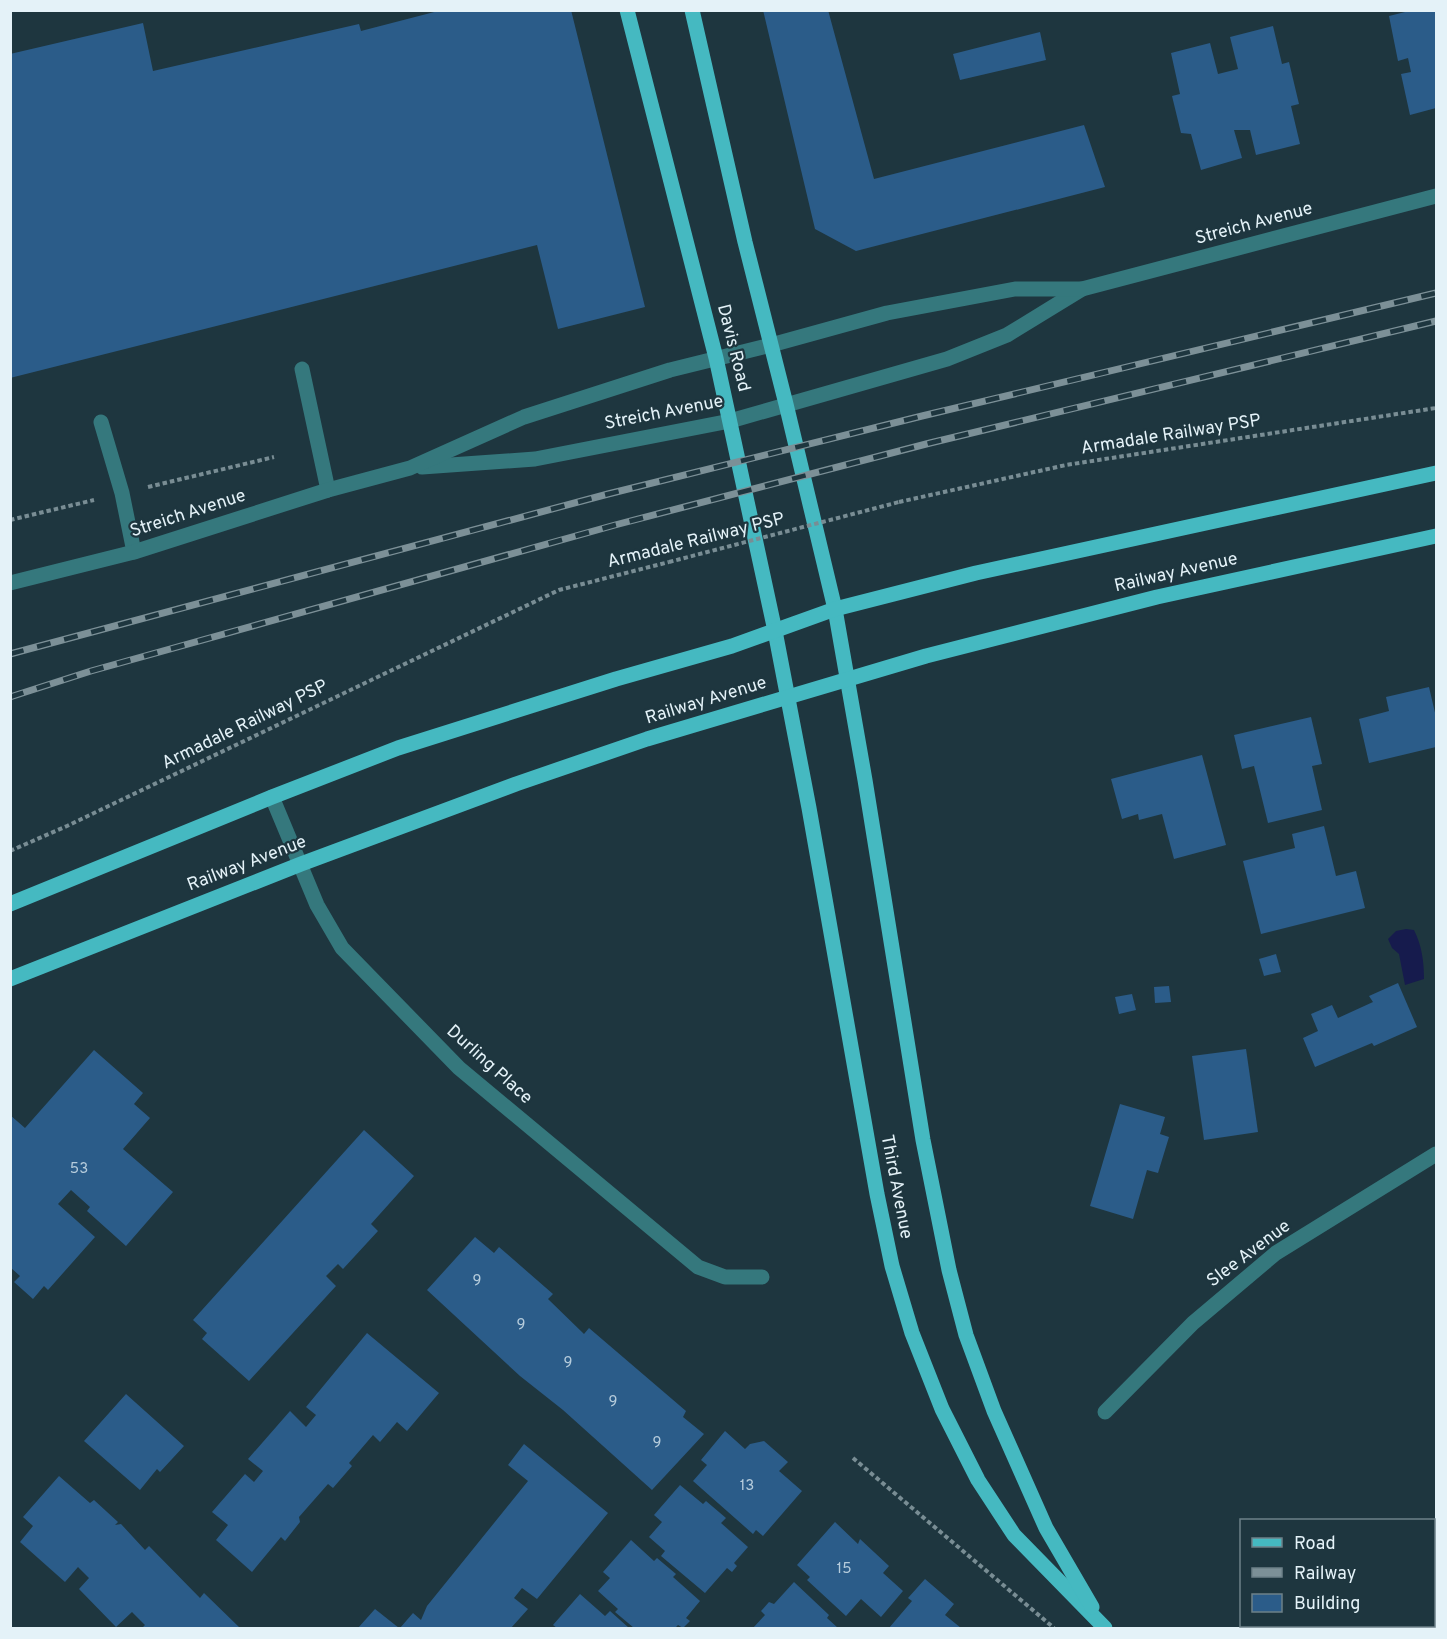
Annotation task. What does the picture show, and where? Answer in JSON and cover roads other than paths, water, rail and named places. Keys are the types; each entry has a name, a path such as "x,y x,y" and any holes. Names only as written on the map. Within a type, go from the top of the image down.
{"main road":[{"name":"Davis Road","path":"627,10 716,358 789,696"},
{"name":"Davis Road","path":"692,10 834,609 848,679"},
{"path":"10,904 398,748 616,679 732,646 834,609 976,573 1437,473"},
{"name":"Railway Avenue","path":"10,979 301,864 516,784 647,739 926,656 1157,597 1437,536"},
{"name":"Third Avenue","path":"848,679 923,1140 949,1270 963,1324 994,1411 1046,1528 1104,1628"},
{"name":"Third Avenue","path":"789,696 877,1194 892,1266 912,1333 942,1409 978,1480 1014,1535 1104,1628"}],"street":[{"name":"Streich Avenue","path":"10,583 134,552 328,490 410,468 524,417 651,375 887,313 1015,289 1082,289 1437,196"},
{"name":"Streich Avenue","path":"410,468 535,459 730,421 947,359 1007,335 1082,289"},
{"path":"302,369 328,490"},
{"path":"101,422 122,493 134,552"},
{"name":"Durling Place","path":"272,797 301,864 316,906 342,948 459,1068 698,1267 725,1277 762,1277"},
{"name":"Slee Avenue","path":"1105,1412 1193,1323 1276,1253 1437,1154"}],"railway":[{"path":"10,654 608,494 1436,293"},
{"path":"10,697 91,671 615,525 930,443 1436,321"}]}
